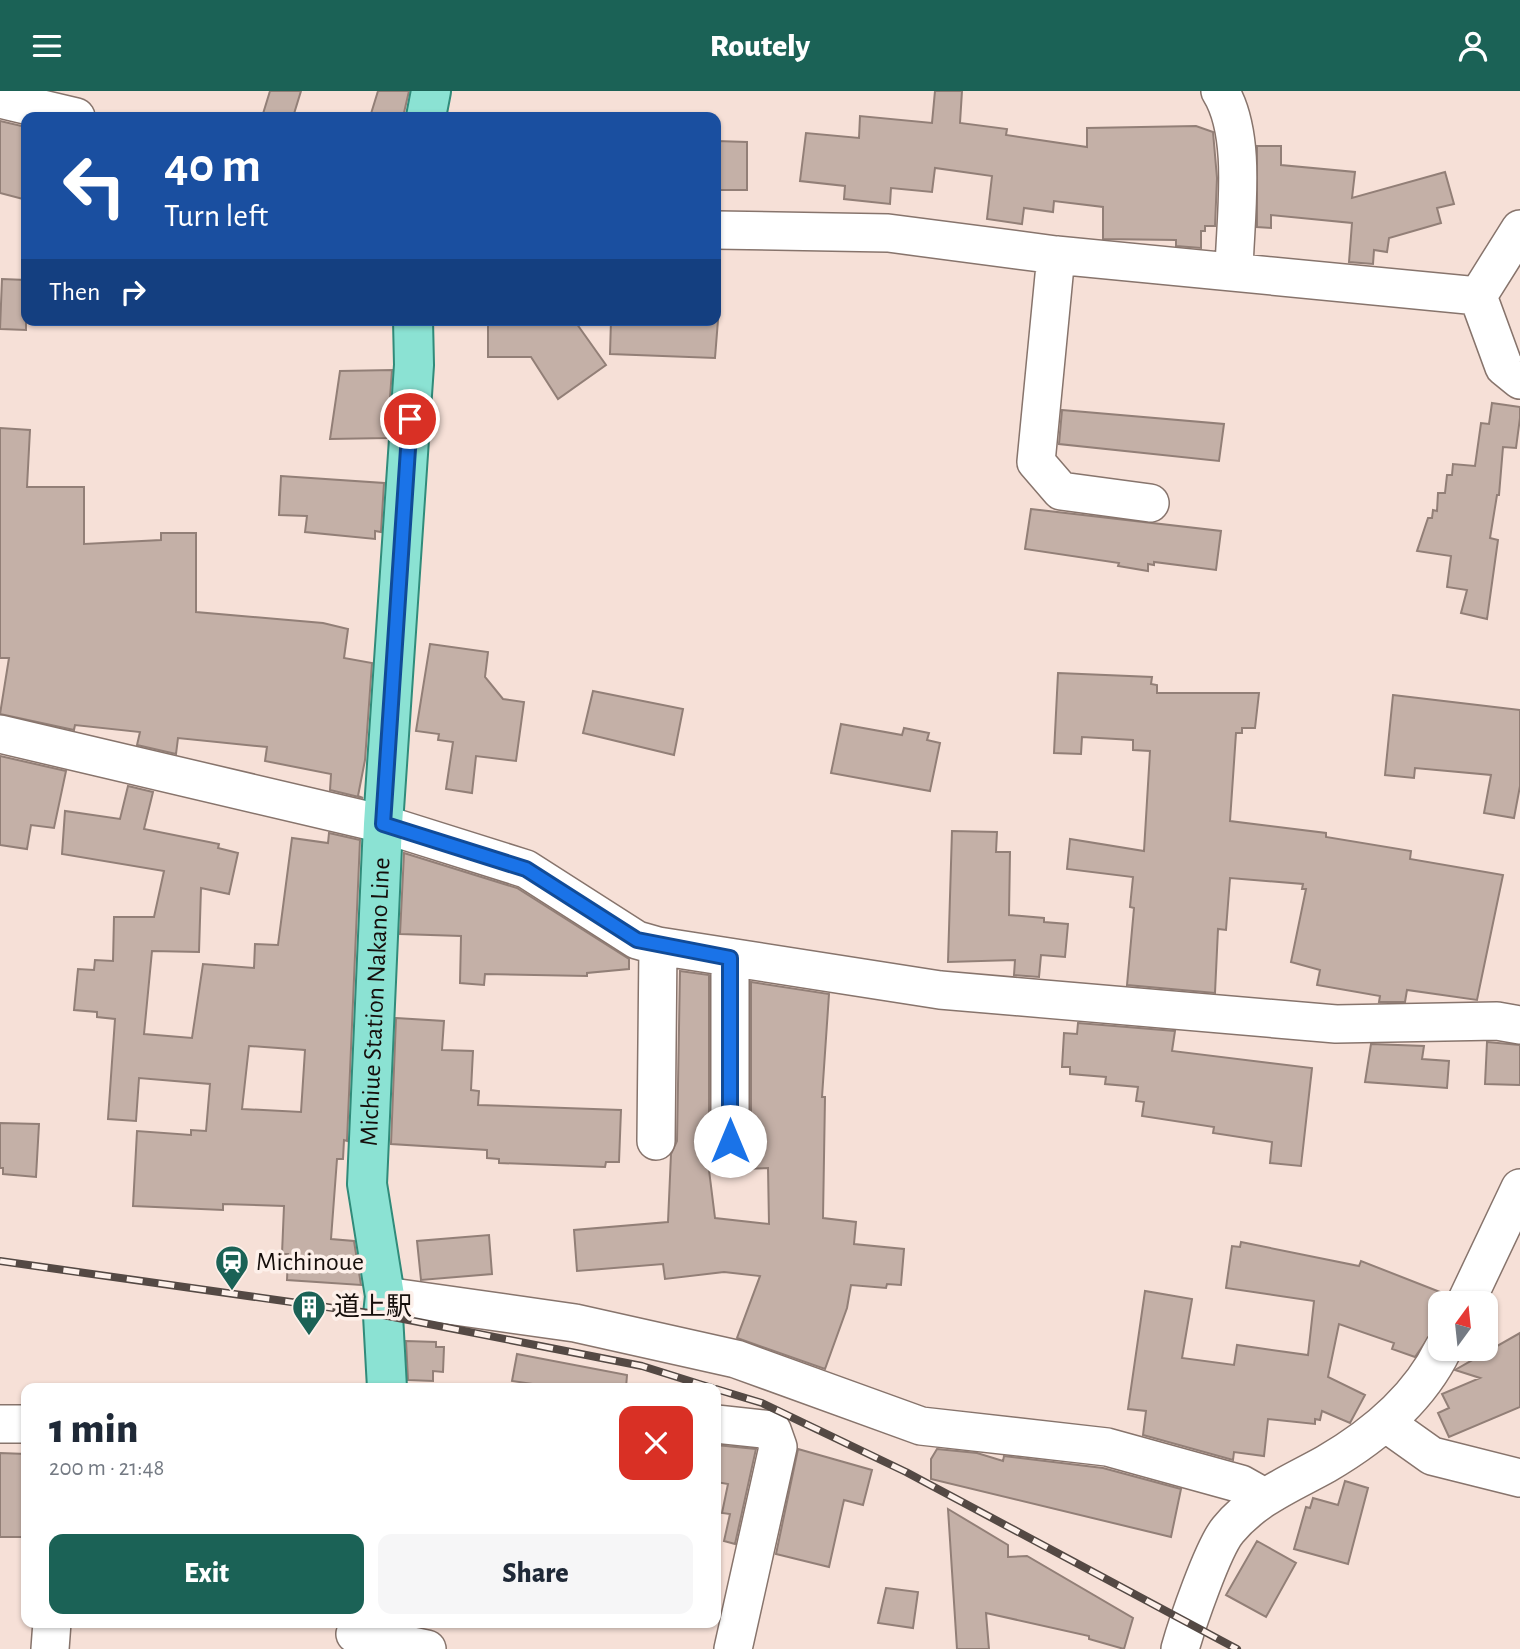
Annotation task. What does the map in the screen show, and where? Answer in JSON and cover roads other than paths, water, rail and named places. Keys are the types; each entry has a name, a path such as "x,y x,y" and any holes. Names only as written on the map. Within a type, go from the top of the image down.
{"main road":[{"path":"427,112 431,91"},
{"name":"Michiue Station Nakano Line","path":"393,1383 383,1315 385,1296 367,1184 383,824 414,365 413,326"}],"street":[{"path":"1220,91 1229,106 1236,138 1234,271"},
{"path":"0,99 55,112"},
{"path":"1478,296 1520,229"},
{"path":"721,230 888,233 1056,255 1478,296"},
{"path":"1056,255 1036,462 1061,491 1150,503"},
{"path":"1478,296 1504,367 1520,380"},
{"path":"0,734 383,824 526,869 637,940 658,946 940,990 1336,1024 1497,1021 1520,1025"},
{"path":"656,1141 658,946"},
{"path":"730,958 730,1141"},
{"path":"1471,1291 1520,1188"},
{"path":"385,1296 575,1323 736,1359 921,1426 1107,1447 1241,1484 1264,1497"},
{"path":"1180,1649 1188,1622 1227,1531 1264,1497 1328,1463 1387,1424 1433,1370 1437,1361"},
{"path":"0,1424 21,1424"},
{"path":"1387,1424 1432,1456 1520,1478"},
{"path":"721,1425 772,1430 778,1447 733,1649"},
{"path":"50,1649 52,1628"},
{"path":"356,1635 427,1649"}],"railway":[{"path":"0,1261 383,1315 642,1366 696,1383"},
{"path":"721,1391 762,1403 906,1472 1237,1649"}],"place":[{"name":"Michinoue","path":"232,1292"},
{"name":"道上駅","path":"309,1337"}]}
